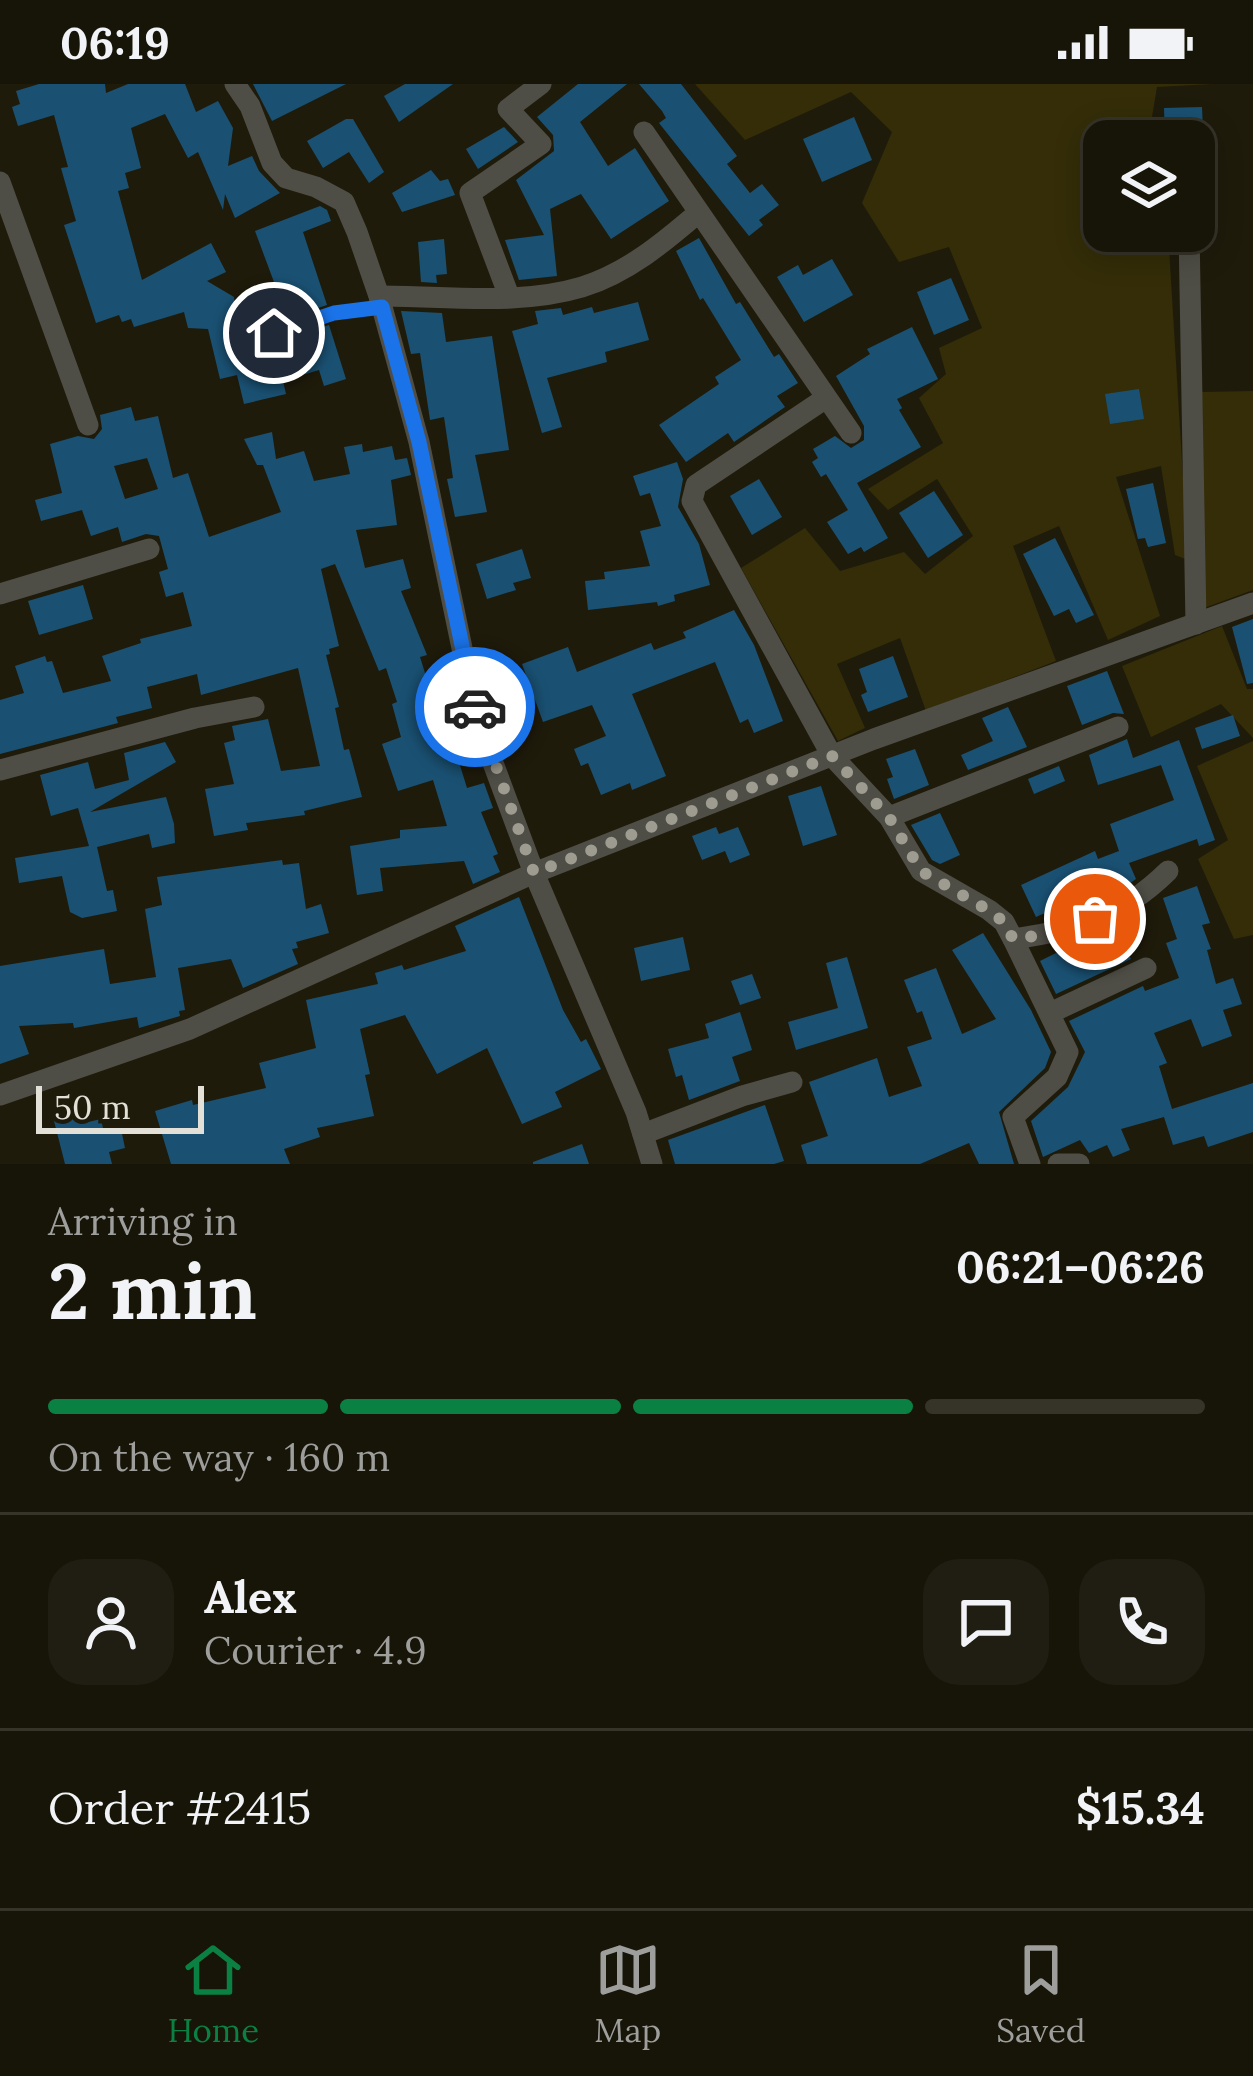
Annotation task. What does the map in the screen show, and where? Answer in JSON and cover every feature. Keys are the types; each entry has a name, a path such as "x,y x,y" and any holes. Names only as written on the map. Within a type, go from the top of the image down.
{"street":[{"path":"235,84 250,106 272,163 286,178 344,202 381,301 419,442 477,720 652,1164"},
{"path":"509,296 470,193 541,144 508,109 541,84"},
{"path":"644,132 851,433"},
{"path":"0,182 88,425"},
{"path":"381,301 535,296 580,287 652,252 698,213"},
{"path":"1189,252 1196,624"},
{"path":"826,398 696,484 692,501 832,756 889,817 921,871 988,910 1004,922 1013,939 1068,1052 1057,1077 1013,1117 1030,1164"},
{"path":"0,594 149,549"},
{"path":"0,1095 190,1029 534,873 832,756 1253,603"},
{"path":"0,770 254,707"},
{"path":"889,817 1118,728"},
{"path":"1013,939 1073,931 1143,895 1168,871"},
{"path":"1050,1012 1146,968"},
{"path":"643,1134 792,1082"},
{"path":"1058,1164 1079,1164"}],"lane":[{"path":"274,333 381,301"}],"shaded area":[{"path":"695,84 1213,84 1157,87 1152,120 1083,120 1083,252 1169,252 1188,560 1175,555 1161,466 1116,477 1160,616 1108,640 1059,526 1013,546 1056,661 926,711 900,638 837,664 865,728 838,741 741,568 805,528 840,571 904,552 925,574 973,536 937,479 888,510 868,489 943,443 919,398 946,374 939,348 982,328 949,247 899,262 862,203 892,132 851,92 745,140"},
{"path":"1253,391 1253,590 1204,608 1202,392"},
{"path":"1222,626 1247,689 1253,689 1253,738 1221,704 1151,737 1122,666"},
{"path":"1253,741 1253,935 1234,939 1198,859 1228,840 1197,766"}],"building":[{"path":"39,84 105,84 106,93 128,84 185,84 196,112 218,101 233,128 228,166 252,156 280,193 235,218 225,194 223,210 198,152 188,158 165,114 131,128 141,168 125,173 129,188 118,191 142,280 211,243 226,272 207,281 234,297 238,338 264,332 276,342 329,325 346,379 324,386 319,370 283,381 286,394 244,404 237,375 220,379 208,329 188,328 184,312 134,327 131,319 122,322 119,315 96,323 64,225 76,221 61,168 68,167 54,115 18,126 12,107 20,104 16,91"},
{"path":"253,84 346,84 272,121"},
{"path":"405,84 453,84 399,122 384,96"},
{"path":"578,84 627,84 580,122 608,166 635,148 669,201 611,239 581,194 550,209 557,276 519,280 505,240 544,235 516,180 554,151 553,135 537,117"},
{"path":"639,84 681,84 737,156 727,164 750,193 762,184 779,205 759,220 763,225 749,236 659,123 666,118"},
{"path":"1202,107 1203,120 1164,120 1164,108"},
{"path":"854,117 872,160 822,182 803,139"},
{"path":"353,119 384,172 369,183 349,152 323,168 307,141"},
{"path":"504,127 518,142 478,169 466,149"},
{"path":"431,170 440,181 448,179 455,195 402,212 392,193"},
{"path":"320,206 331,221 303,232 327,305 282,320 255,231"},
{"path":"699,238 736,304 740,302 774,357 779,354 798,383 777,396 785,407 734,442 728,433 686,462 659,425 719,384 715,377 741,360 703,298 700,300 676,251"},
{"path":"444,239 447,274 436,275 437,283 421,282 418,242"},
{"path":"832,259 853,295 804,322 777,277 798,265 803,275"},
{"path":"951,278 969,320 934,335 917,292"},
{"path":"638,302 649,340 605,352 607,362 547,378 562,427 542,433 512,331 538,324 535,311 561,308 563,315 592,307 594,313"},
{"path":"401,311 442,313 446,342 492,336 509,450 475,455 487,512 455,517 447,479 453,478 444,417 430,420 420,353 411,354"},
{"path":"912,327 938,379 897,399 921,447 857,483 888,538 864,552 861,547 848,554 827,522 848,510 826,474 821,477 812,462 818,458 813,449 835,436 851,448 864,440 864,426 836,376 870,354 867,349"},
{"path":"1139,389 1144,419 1110,424 1105,394"},
{"path":"131,407 135,421 158,416 173,478 188,473 209,537 281,512 263,465 257,465 244,439 272,432 276,459 304,451 314,481 350,474 344,447 362,444 363,452 392,446 395,460 407,458 411,475 391,480 397,525 356,530 365,568 403,559 411,588 401,591 427,655 420,657 467,788 484,783 493,808 481,812 500,872 473,884 464,861 380,868 383,891 357,895 350,846 400,838 400,830 447,826 433,780 398,791 382,744 401,737 392,704 397,702 386,668 379,671 335,564 321,569 339,646 326,655 344,750 349,749 362,797 304,811 305,815 246,823 248,830 214,836 205,789 234,784 224,743 235,740 232,726 268,719 281,771 320,766 298,668 201,695 197,674 147,687 152,708 116,717 118,723 0,754 0,700 24,693 15,666 45,656 47,662 52,661 63,693 111,681 102,656 141,643 140,639 192,626 183,592 166,597 159,572 168,569 159,536 146,534 122,542 118,527 91,536 82,510 41,521 35,500 62,493 50,444 78,436 94,439 102,429 100,415","holes":["147,458 158,489 125,499 114,466"]},
{"path":"677,462 683,479 678,507 699,544 710,585 674,595 675,601 658,606 657,602 588,610 585,581 605,579 604,572 650,566 640,531 661,526 650,493 640,496 633,476"},
{"path":"759,479 782,517 752,535 730,496"},
{"path":"1153,483 1166,543 1148,547 1145,538 1138,539 1126,489"},
{"path":"934,491 963,535 928,558 899,513"},
{"path":"1055,538 1094,615 1076,623 1069,609 1054,616 1023,554"},
{"path":"522,549 531,578 513,583 516,590 487,599 476,564"},
{"path":"83,585 93,619 39,635 28,601"},
{"path":"734,610 754,645 783,721 754,733 748,719 740,723 715,662 632,694 666,776 632,790 630,783 601,795 588,763 581,766 574,749 606,736 592,705 543,722 522,664 568,647 577,672 651,643 654,650 686,638 683,632"},
{"path":"1253,619 1253,683 1247,684 1232,627"},
{"path":"893,656 908,697 868,712 859,669"},
{"path":"1107,671 1124,714 1113,713 1082,725 1067,686"},
{"path":"1008,707 1027,747 968,770 961,755 993,741 982,718"},
{"path":"1233,715 1240,736 1202,749 1195,728"},
{"path":"1127,739 1133,758 1179,740 1215,840 1199,846 1197,839 1129,863 1136,879 1114,894 1106,877 1064,896 1067,903 1036,917 1021,885 1095,851 1098,859 1119,851 1110,824 1174,800 1161,765 1098,785 1089,755"},
{"path":"165,742 176,762 90,812 166,797 174,824 175,843 152,848 149,834 97,847 117,911 82,918 70,912 62,876 19,883 15,858 89,846 78,808 51,816 40,775 88,762 95,789 129,780 124,753"},
{"path":"915,749 929,785 894,799 886,759"},
{"path":"1059,766 1065,781 1034,794 1028,779"},
{"path":"821,786 837,835 803,846 788,796"},
{"path":"940,813 960,855 940,864 932,860 911,825"},
{"path":"716,827 719,834 738,827 750,855 730,863 725,851 702,860 692,836"},
{"path":"282,860 283,865 299,863 306,909 321,904 329,933 296,942 298,948 292,949 298,964 243,988 231,959 178,968 185,1010 179,1011 180,1016 139,1028 137,1017 74,1028 73,1023 19,1026 29,1054 0,1064 0,966 104,949 110,984 156,977 145,909 162,905 157,877"},
{"path":"1197,886 1210,923 1202,925 1216,984 1233,978 1242,1004 1223,1010 1232,1036 1202,1047 1191,1019 1154,1033 1167,1063 1159,1066 1172,1109 1253,1083 1253,1132 1208,1147 1204,1136 1173,1145 1164,1117 1121,1129 1130,1150 1113,1157 1107,1145 1089,1153 1080,1140 1043,1157 1031,1121 1068,1087 1085,1052 1069,1021 1143,986 1145,991 1179,978 1166,943 1177,939 1163,898"},
{"path":"519,897 563,1010 581,1042 586,1039 601,1069 555,1092 562,1107 522,1124 487,1048 437,1074 405,1015 360,1029 374,1116 317,1128 320,1137 284,1149 290,1164 171,1164 155,1111 266,1088 259,1063 316,1048 306,1000 378,984 375,973 402,965 404,970 466,951 455,926"},
{"path":"1127,921 1133,933 1121,938 1131,959 1056,994 1040,961 1066,948 1070,956 1106,941 1103,933"},
{"path":"983,933 1051,1052 1045,1068 999,1112 1014,1164 979,1164 969,1143 920,1164 807,1164 801,1145 828,1136 809,1082 877,1058 889,1097 922,1086 907,1047 932,1039 904,980 936,968 962,1034 996,1019 952,950"},
{"path":"683,937 690,970 641,981 634,948"},
{"path":"847,957 868,1028 796,1050 788,1022 838,1008 826,963"},
{"path":"752,974 761,998 740,1005 731,981"},
{"path":"740,1012 752,1050 732,1057 740,1081 689,1100 668,1049 709,1038 705,1024"},
{"path":"765,1105 784,1161 675,1164 668,1140"},
{"path":"77,1111 80,1124 101,1119 104,1133 121,1129 125,1148 109,1152 112,1164 65,1164 53,1117"},
{"path":"582,1144 589,1164 533,1164 533,1162"}],"way so far":[{"path":"475,707 534,873 832,756 889,817 921,871 988,910 1004,922 1013,939 1073,931 1095,919"}],"route":[{"path":"274,333 334,313 382,307 419,442 475,707"}]}
